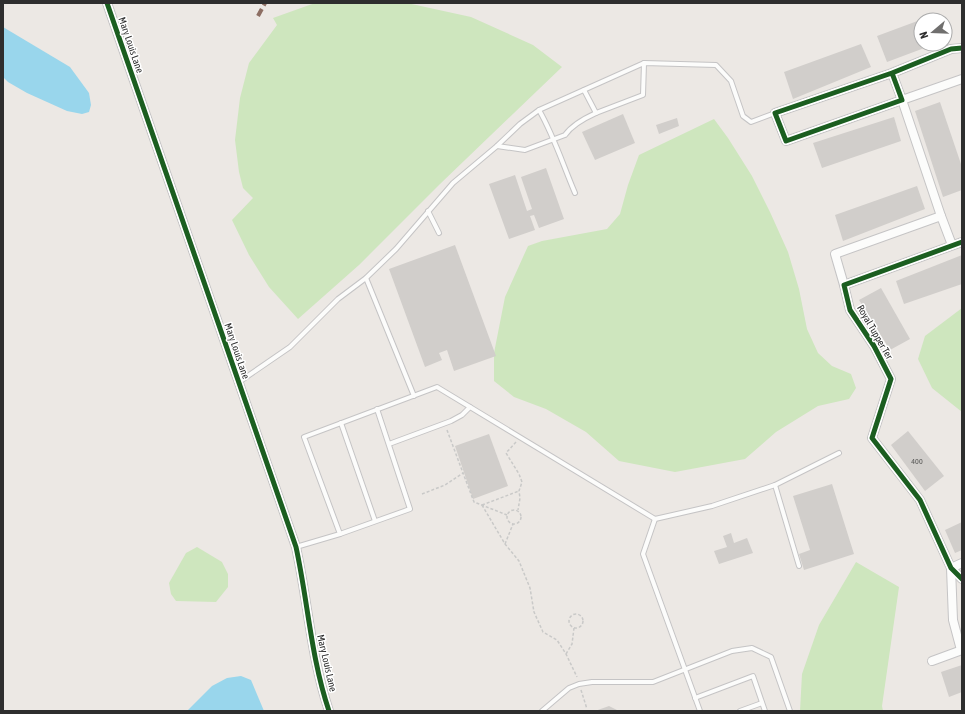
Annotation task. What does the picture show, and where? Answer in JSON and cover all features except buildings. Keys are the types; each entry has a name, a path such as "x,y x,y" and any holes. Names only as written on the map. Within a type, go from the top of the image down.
{"street":[{"name":"Mary Louis Lane","path":"107,3 296,547 303,579 311,636 330,711"},
{"path":"962,48 951,49 892,73 775,113 786,141 962,79"},
{"path":"892,73 952,245"},
{"name":"Royal Tupper Ter","path":"941,216 834,254 850,310 874,346 890,379 872,438 920,500 951,568 962,579"},
{"path":"844,285 962,242"},
{"path":"951,568 962,563"},
{"name":"Royal Tupper Ter","path":"932,661 961,650 953,620 951,568"}],"lane":[{"path":"238,382 290,347 338,299 366,278 396,249 453,184 520,124 539,110 644,63 716,65 731,81 743,116 751,122 775,113"},
{"path":"497,146 525,150 554,140 565,135 568,131 586,118 643,95 644,63"},
{"path":"584,90 596,113"},
{"path":"539,110 554,140 575,193"},
{"path":"428,211 439,233"},
{"path":"366,278 414,396"},
{"path":"340,534 304,437 437,387 655,519 712,506 775,485 839,453"},
{"path":"389,444 451,421 462,415 470,407"},
{"path":"296,547 340,534 410,509 377,409"},
{"path":"341,423 375,521"},
{"path":"775,485 799,566"},
{"path":"655,519 643,554 700,711"},
{"path":"542,711 569,688 579,684 592,682 653,682 732,651 752,648 771,657 790,711"},
{"path":"695,698 753,676 765,711"},
{"path":"740,711 762,703"}],"path":[{"path":"446,429 474,502 507,515"},
{"path":"507,515 509,522 514,524 518,524 522,516 518,510 522,482 519,474 506,453 521,438"},
{"path":"422,494 445,485 463,473"},
{"path":"482,505 520,491"},
{"path":"482,505 505,544 519,561 530,588 534,612 543,632 557,640 566,654 574,670 587,709"},
{"path":"507,515 510,511 518,510"},
{"path":"505,544 514,524"},
{"path":"573,614 578,614 582,617 583,623 580,626 574,627 570,625 569,620 573,614"},
{"path":"566,654 572,644 574,627"}],"green space":[{"path":"315,3 407,3 471,17 533,45 562,67 440,184 359,265 298,319 269,287 249,255 232,220 253,198 243,188 239,172 235,140 240,98 249,63 277,25 273,18"},
{"path":"714,119 752,176 788,252 799,289 807,329 818,353 832,366 851,374 856,388 849,399 818,406 776,432 745,459 675,472 619,461 586,432 546,409 514,397 494,381 494,353 505,297 528,246 542,241 607,229 620,214 628,185 639,155"},
{"path":"962,308 962,412 932,388 918,359 925,336"},
{"path":"197,547 222,562 228,574 228,587 216,602 176,601 171,594 169,583 186,553"},
{"path":"856,562 899,587 882,706 883,711 800,711 802,674 819,625"}],"water":[{"path":"3,27 70,67 89,93 91,105 89,112 82,114 67,111 27,93 8,82 3,77"},
{"path":"241,676 251,680 264,711 187,711 212,686 227,678"}],"marked path":[{"path":"258,16 265,3"}],"cycle path":[{"path":"107,3 296,547 318,671 329,711"},
{"path":"892,73 775,113 786,141 902,100 892,73 951,49 962,48"},
{"path":"962,242 844,285 850,310 874,346 891,379 872,438 920,500 951,568 962,579"}]}
